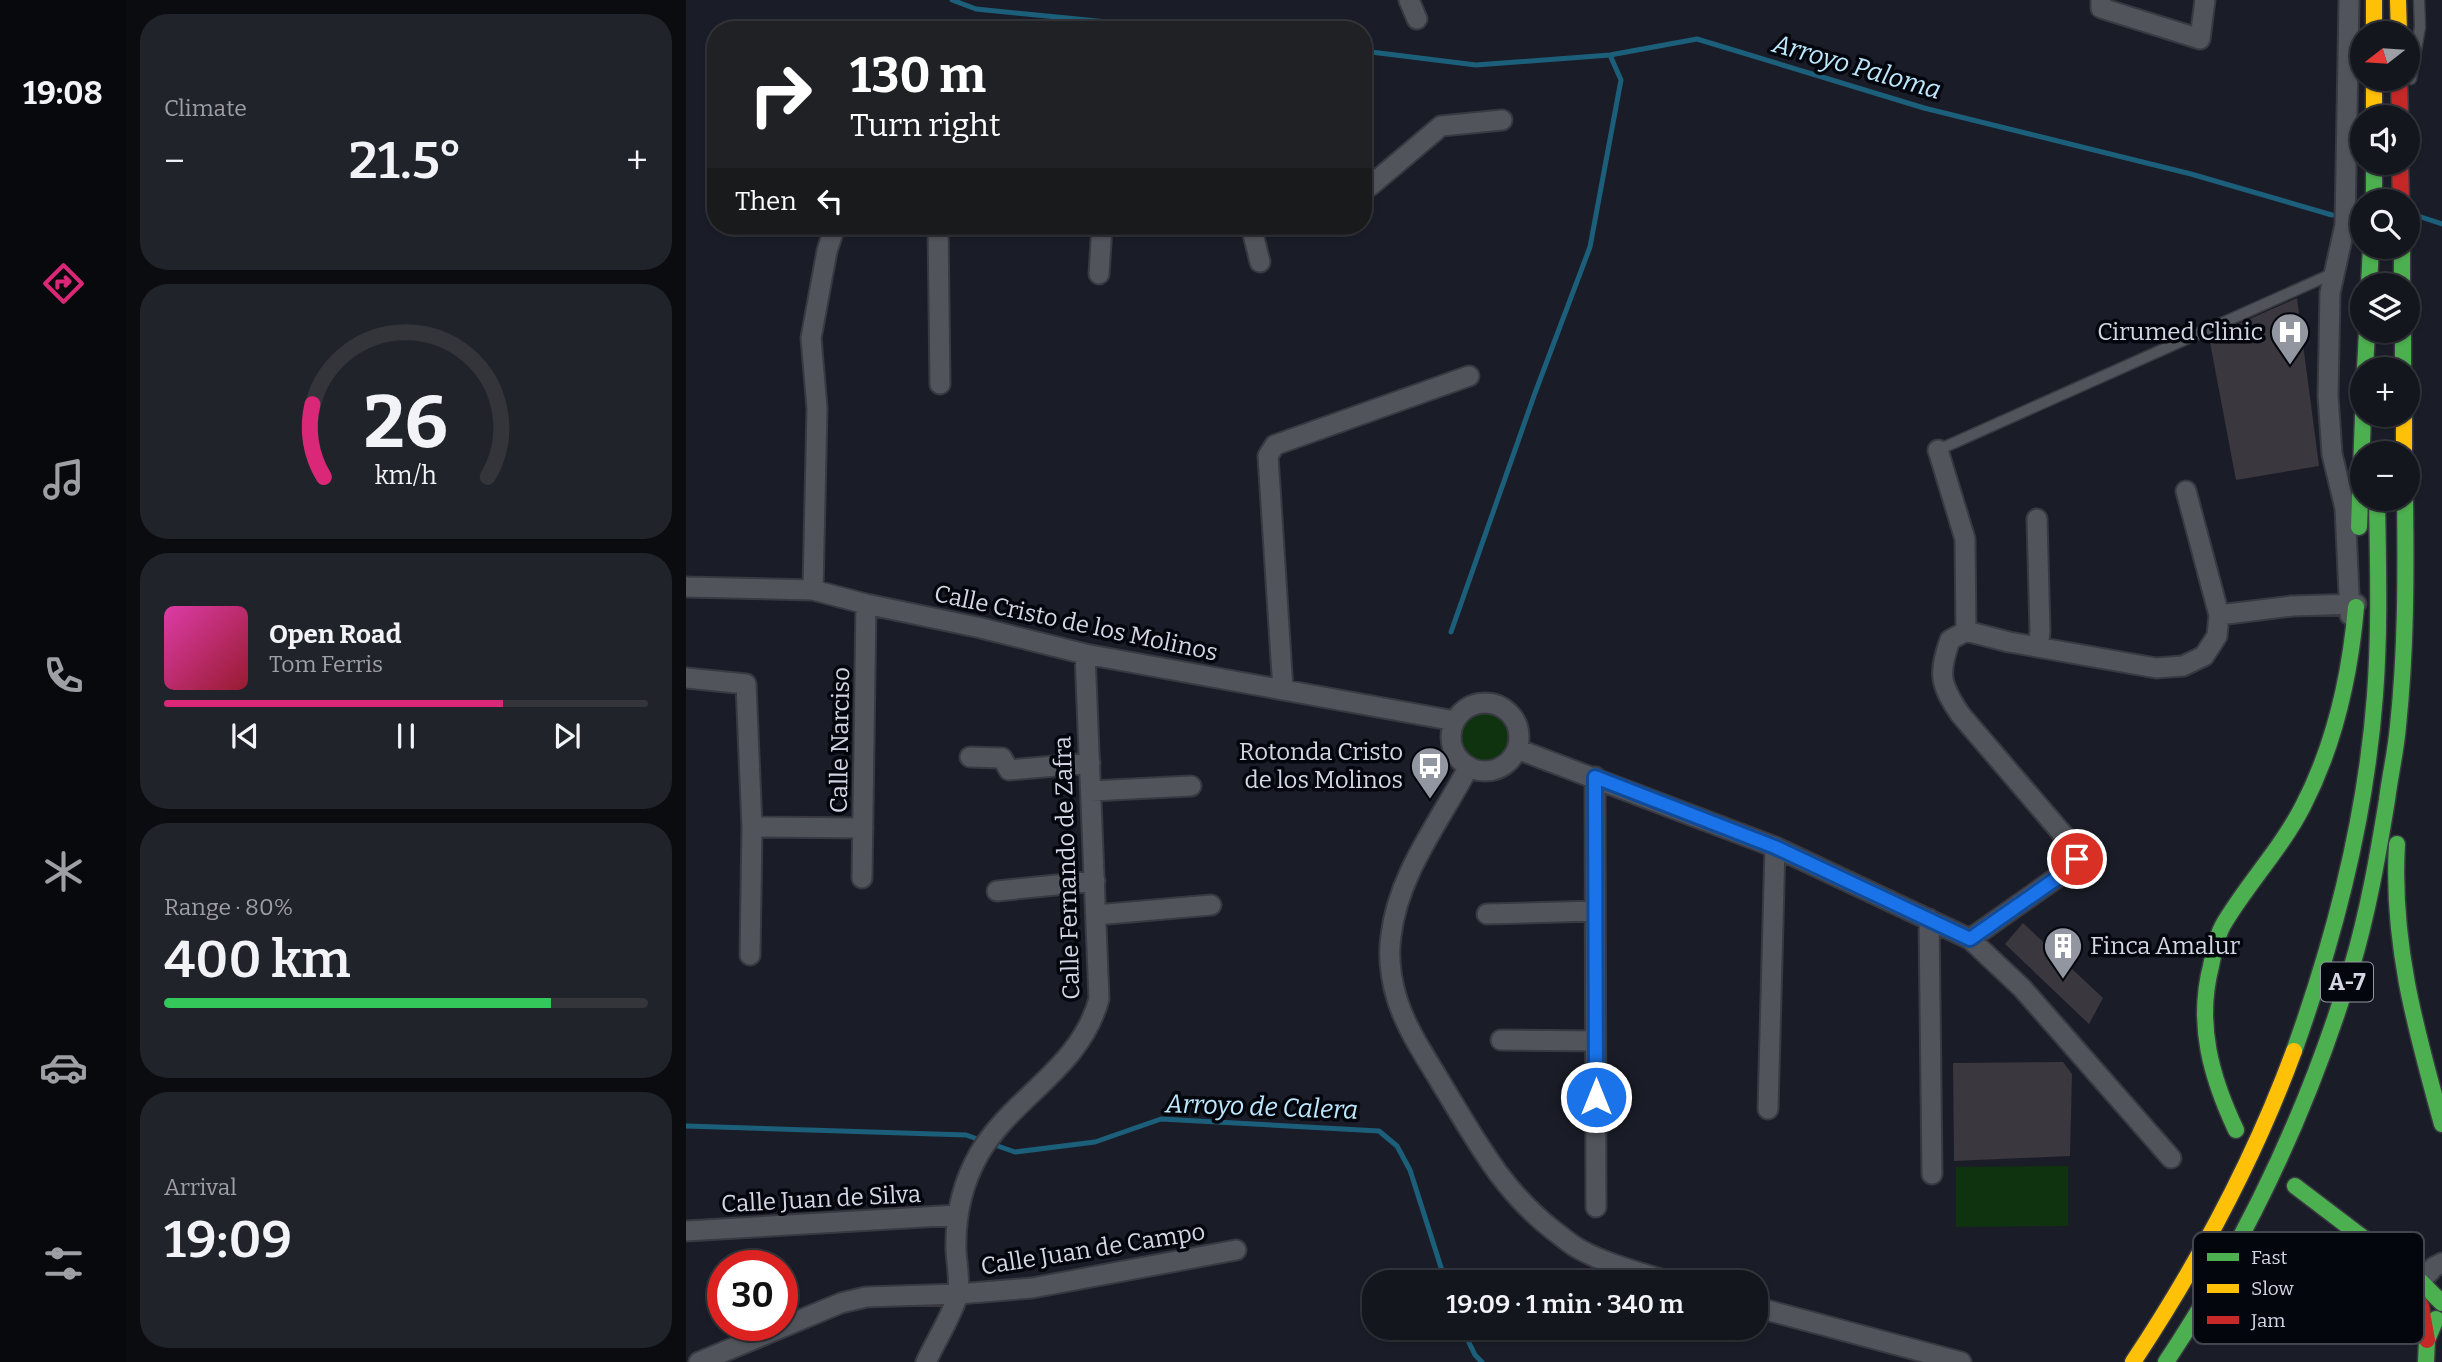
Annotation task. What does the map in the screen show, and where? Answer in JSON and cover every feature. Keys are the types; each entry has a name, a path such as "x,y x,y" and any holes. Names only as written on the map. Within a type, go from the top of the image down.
{"main road":[{"path":"2374,0 2374,21"},
{"path":"2398,0 2399,21"},
{"path":"2353,604 2362,427"},
{"name":"A-7","path":"2211,1232 2237,1186 2290,1063 2323,963 2353,849 2370,739 2379,619 2378,511"},
{"name":"A-7","path":"2243,1232 2262,1198 2316,1074 2353,964 2379,848 2398,728 2406,618 2405,511"},
{"path":"2406,618 2415,658 2412,721 2394,889 2398,942 2411,1009 2442,1124"},
{"path":"2236,1130 2220,1099 2211,1069 2203,1024 2207,977 2222,928 2302,808 2331,740 2343,701 2352,653"},
{"path":"2295,1186 2355,1232"},
{"name":"A-7","path":"2133,1362 2193,1265"},
{"path":"2424,1290 2442,1303"},
{"path":"2427,1340 2442,1310"},
{"path":"2424,1313 2426,1362"},
{"name":"A-7","path":"2166,1362 2193,1321"}],"street":[{"path":"1409,0 1417,19"},
{"path":"2101,0 2101,8 2200,40 2205,0"},
{"path":"2349,0 2345,225 2330,293 2328,396 2332,454 2345,508 2353,604 2352,653"},
{"path":"1372,184 1441,126 1502,120"},
{"path":"813,590 817,408 811,338 832,235"},
{"path":"938,235 940,384"},
{"path":"1099,274 1101,235"},
{"path":"1253,235 1260,262"},
{"path":"1283,690 1268,456 1275,445 1469,376"},
{"path":"1938,450 1965,538 1966,631"},
{"path":"1970,939 2070,869 2077,859 2072,845 1960,714 1947,695 1941,667 1950,640 1966,631 2156,668 2183,666 2204,656 2217,636 2219,615 2186,491"},
{"path":"2037,519 2040,632 2038,647"},
{"name":"Calle Cristo de los Molinos","path":"686,587 813,590 1085,654 1455,721"},
{"name":"Calle Narciso","path":"862,878 866,604"},
{"path":"2219,615 2353,604"},
{"name":"Calle Fernando de Zafra","path":"926,1362 958,1294 956,1230 969,1173 1000,1125 1081,1041 1093,1020 1099,999 1085,654"},
{"path":"686,678 746,684 752,827 750,955"},
{"path":"1494,704 1512,717 1519,738 1517,749 1502,767 1479,772 1468,768 1453,752 1451,731 1462,712 1471,706 1494,704"},
{"path":"1517,749 1775,847 1970,939 2022,988 2171,1158"},
{"path":"970,757 1002,758 1009,770 1090,763"},
{"path":"1468,768 1414,863 1396,912 1391,936 1390,965 1396,997 1409,1030 1491,1166 1529,1211 1577,1249 1632,1270"},
{"path":"1595,777 1596,1207"},
{"path":"1091,791 1191,786"},
{"path":"752,827 863,828"},
{"path":"1768,1109 1775,847"},
{"path":"998,891 1095,881"},
{"path":"1097,915 1211,905"},
{"path":"1487,914 1595,911"},
{"path":"1929,919 1932,1174"},
{"path":"1501,1040 1595,1041"},
{"name":"Calle Juan de Silva","path":"686,1231 958,1215"},
{"name":"Calle Juan de Campo","path":"699,1362 841,1304 866,1297 1032,1289 1236,1250"},
{"path":"2424,1279 2442,1263"},
{"path":"1768,1310 1961,1362"}],"lane":[{"path":"2404,105 2420,27 2419,0"},
{"path":"1938,450 2334,273"}],"green space":[{"path":"1486,714 1503,721 1510,738 1503,755 1486,762 1469,755 1462,738 1469,721"},
{"path":"2068,1166 2068,1226 1956,1227 1956,1167"}],"building":[{"path":"2297,298 2319,466 2236,480 2209,337"},
{"name":"Finca Amalur","path":"2023,923 2103,998 2089,1024 2005,944"},
{"path":"2063,1062 2072,1074 2070,1156 1954,1161 1953,1063"}],"waterway":[{"name":"Arroyo Paloma","path":"952,0 976,9 1098,21"},
{"name":"Arroyo Paloma","path":"1372,52 1476,65 1610,55 1697,39 1924,108 2191,174 2332,215"},
{"path":"1451,632 1535,393 1590,247 1621,80 1610,55"},
{"name":"Arroyo Paloma","path":"2421,217 2442,224"},
{"name":"Arroyo de Calera","path":"992,1144 1015,1152 1095,1142 1161,1119 1379,1131 1397,1146 1410,1170 1442,1270"},
{"name":"Arroyo de Calera","path":"686,1126 966,1135 983,1141"},
{"name":"Arroyo de Calera","path":"1468,1340 1482,1362"}],"traffic: fast":[{"path":"2374,175 2374,189"},
{"path":"2370,259 2370,273"},
{"path":"2402,259 2402,273"},
{"path":"2366,343 2366,357"},
{"path":"2403,343 2403,357"},
{"path":"2359,527 2363,427"},
{"path":"2294,1051 2323,964 2346,876 2371,741 2377,671 2377,511"},
{"path":"2242,1232 2274,1171 2317,1070 2352,966 2368,904 2387,800 2401,698 2405,511"},
{"path":"2236,1130 2219,1090 2208,1050 2205,1009 2214,950 2223,925 2285,837 2303,806 2324,758 2345,684 2356,607"},
{"path":"2397,844 2396,881 2402,951 2423,1055 2442,1124"},
{"path":"2295,1186 2356,1232"},
{"path":"2424,1285 2442,1303"},
{"path":"2426,1362 2427,1340 2436,1319"},
{"path":"2166,1362 2193,1321"}],"traffic: slow":[{"path":"2374,0 2374,21"},
{"path":"2398,0 2399,21"},
{"path":"2374,91 2374,105"},
{"path":"2404,427 2404,441"},
{"path":"2211,1232 2261,1133 2294,1051"},
{"path":"2133,1362 2193,1266"}],"traffic: jam":[{"path":"2399,91 2400,105"},
{"path":"2400,175 2401,189"},
{"path":"2424,1324 2427,1340"}],"place":[{"name":"Cirumed Clinic","path":"2290,366"},
{"name":"Rotonda Cristo de los Molinos","path":"1430,800"},
{"name":"Finca Amalur","path":"2063,980"}],"route":[{"path":"1596,1097 1595,777 1775,847 1970,939 2070,869 2077,859"}]}
